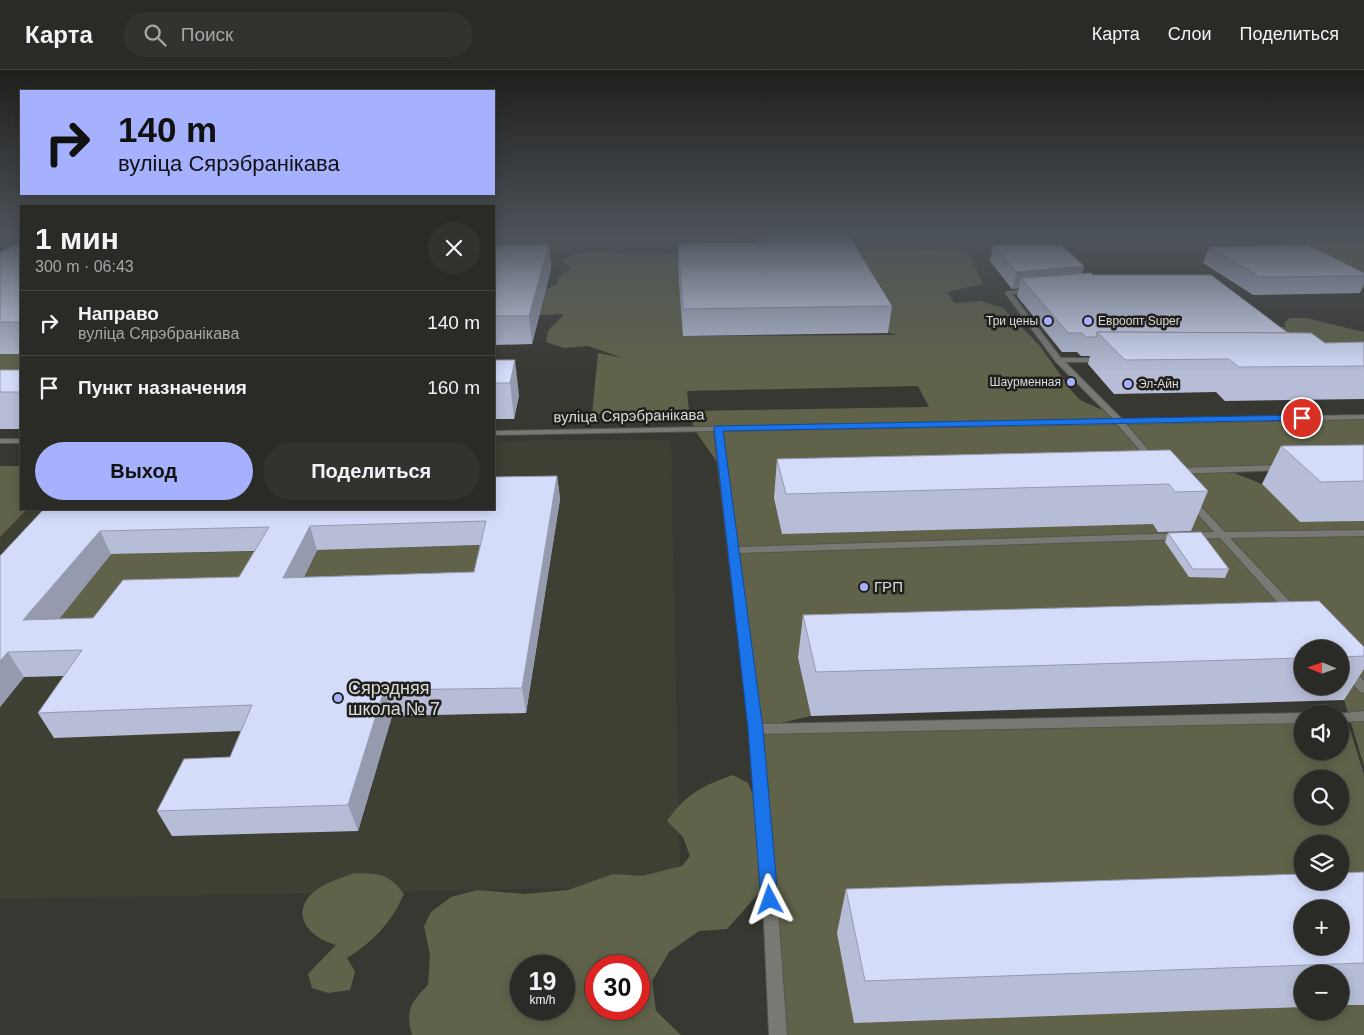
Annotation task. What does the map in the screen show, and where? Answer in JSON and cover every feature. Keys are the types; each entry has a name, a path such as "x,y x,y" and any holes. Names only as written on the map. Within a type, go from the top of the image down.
{"street":[{"path":"1037,290 1008,293 1059,360 1161,468 1294,468"},
{"path":"1059,360 1108,360"},
{"name":"вуліца Сярэбранікава","path":"495,433 1364,417"},
{"path":"718,428 756,729 769,881 778,1035"},
{"path":"0,441 20,441"},
{"path":"1182,491 1296,616"},
{"path":"734,550 1223,535 1364,533"},
{"path":"1349,673 1364,689"},
{"path":"1349,717 1364,716"},
{"path":"756,729 1294,718"}],"shaded area":[{"name":"Сярэдняя школа № 7","path":"671,440 680,886 0,899 0,466 20,466 20,510 495,510 495,441"}],"green space":[{"path":"557,283 983,283 947,292 955,303 981,301 1003,308 1040,346 1080,400 1114,415 1118,421 1364,417 1364,469 1227,470 1262,484 1300,522 1364,521 1364,766 1349,716 1349,705 1346,705 1340,695 1349,695 1349,640 1294,640 1294,650 798,658 811,716 759,728 1294,718 1294,760 1349,760 1349,726 1364,774 1364,915 1349,911 1349,900 1294,900 1294,955 1302,955 1302,965 1294,965 1294,1020 1349,1020 1349,1005 1364,1005 1364,1035 778,1035 767,884 727,929 699,931 669,952 652,981 656,1011 681,1035 412,1035 409,1019 411,1007 417,996 428,985 430,955 424,926 431,912 451,897 477,890 525,894 568,890 613,874 642,876 682,866 690,856 683,837 667,821 688,797 712,783 733,775 748,783 761,814 724,472 694,429 688,411 592,414 598,353 623,358 588,346 564,348 546,342 548,331 564,314 536,315 531,297","holes":["881,319 889,333 898,335 683,336","918,386 929,407 689,411 687,391"]},
{"path":"1353,283 1364,283 1364,289"},
{"path":"1290,318 1306,318 1364,332 1364,369 1261,352 1279,327 1286,327 1284,323"},
{"path":"0,354 20,354 20,402 0,403"},
{"path":"0,466 20,466 20,510 26,510 0,537"},
{"path":"490,545 479,597 292,602 317,550"},
{"path":"277,551 249,602 38,645 111,554"},
{"path":"355,873 388,878 404,894 394,914 373,939 347,958 355,972 350,990 328,993 312,988 308,974 336,945 314,934 304,921 302,912 306,901 317,890 324,885"}],"building":[{"path":"0,283 20,283 20,322 0,322"},
{"path":"495,283 538,283 529,316 495,316"},
{"path":"681,283 878,283 892,306 683,309"},
{"path":"1025,283 1222,283 1288,333 1097,332 1096,337 1086,337 1082,333 1068,333"},
{"path":"1097,332 1311,333 1325,343 1364,342 1364,366 1239,367 1229,359 1125,360"},
{"path":"495,360 515,360 510,383 495,383"},
{"path":"0,370 20,370 20,392 0,392"},
{"path":"1364,445 1364,481 1321,482 1281,446"},
{"path":"1170,450 1208,491 1175,492 1169,484 786,494 777,459"},
{"path":"557,476 522,688 384,690 348,805 157,811 184,759 230,757 252,705 38,713 82,650 8,652 0,661 0,556 43,510 495,510 495,477","holes":["486,521 474,572 283,578 310,526","269,527 239,577 123,580 93,618 23,620 100,531"]},
{"path":"1201,532 1229,569 1193,569 1168,533"},
{"path":"1319,601 1364,647 1364,656 1349,657 1349,640 1294,640 1294,658 816,672 803,615"},
{"path":"1364,872 1364,963 865,981 846,889 1294,874 1294,890 1349,890 1349,873"}],"place":[{"name":"Три цены","path":"1048,321"},
{"name":"Евроопт Super","path":"1088,321"},
{"name":"Шаурменная","path":"1071,382"},
{"name":"Эл-Айн","path":"1128,384"},
{"name":"ГРП","path":"864,587"},
{"name":"Сярэдняя школа № 7","path":"338,698"}],"route":[{"path":"770,900 756,729 718,428 1302,418"}]}
